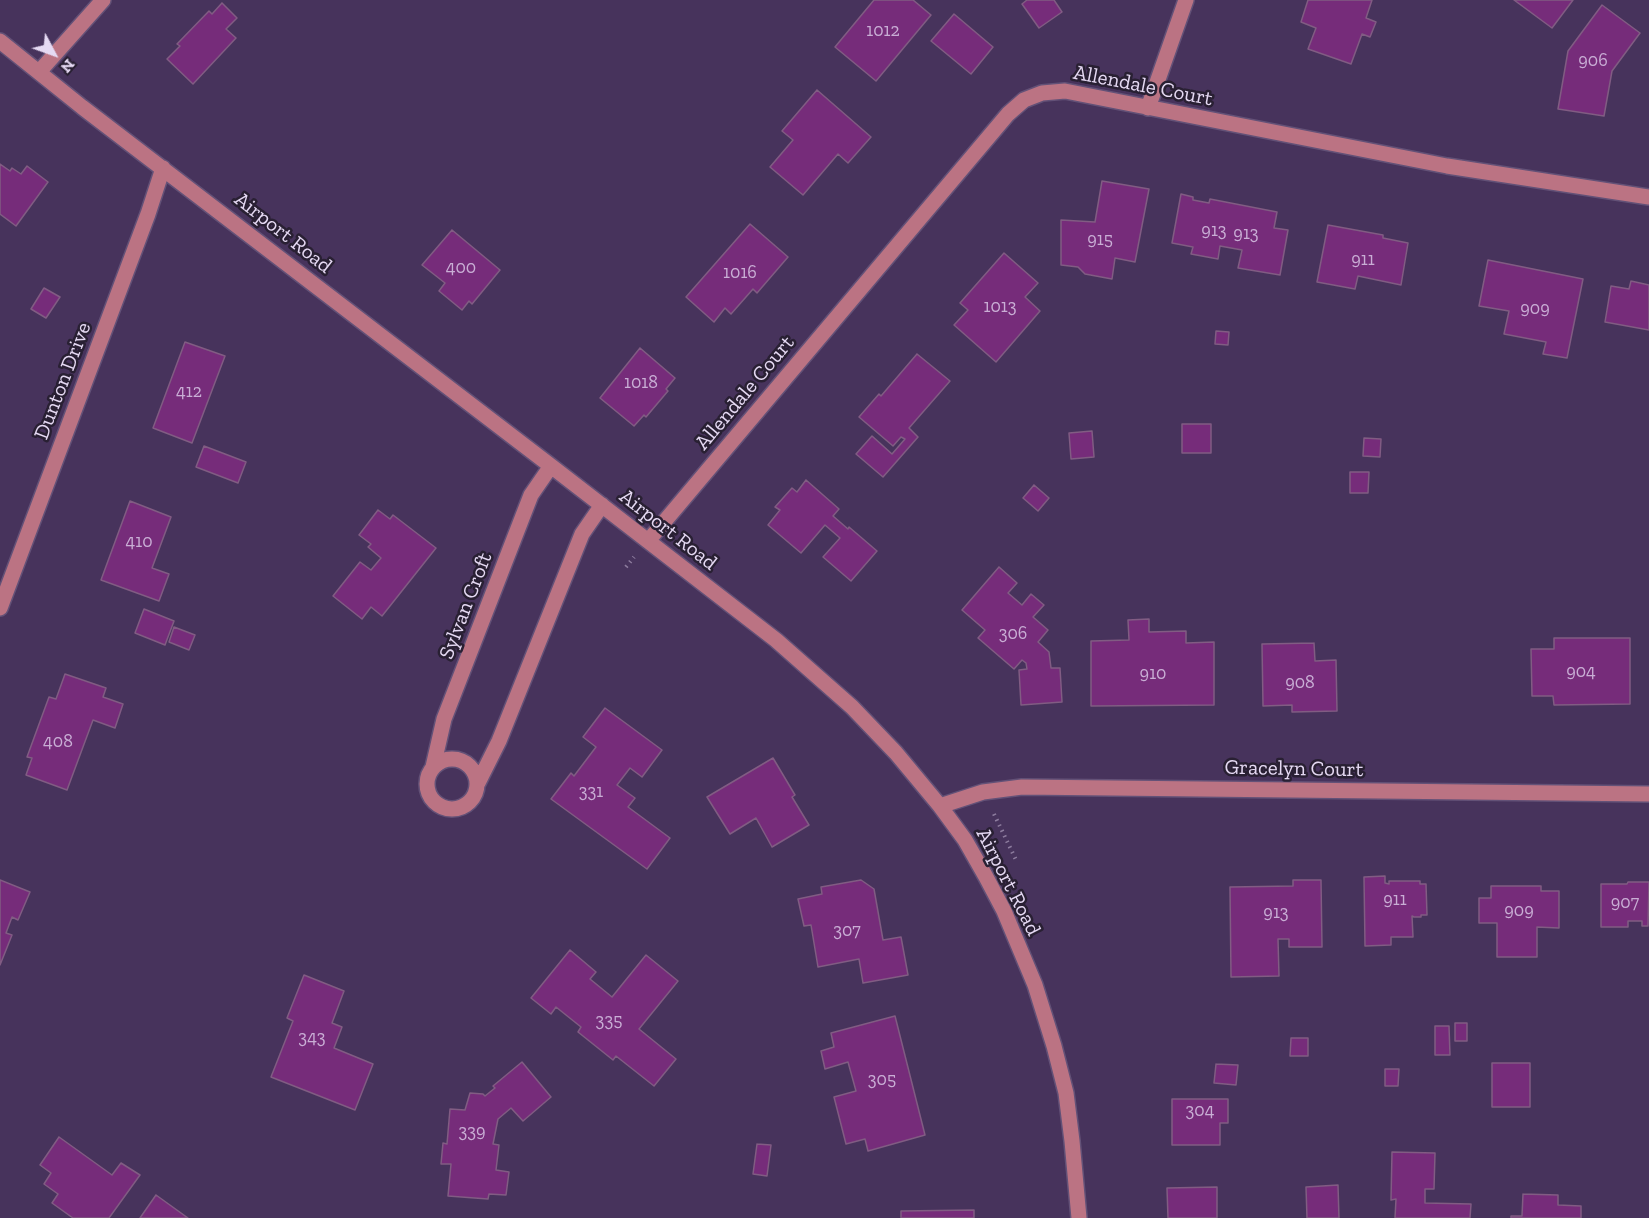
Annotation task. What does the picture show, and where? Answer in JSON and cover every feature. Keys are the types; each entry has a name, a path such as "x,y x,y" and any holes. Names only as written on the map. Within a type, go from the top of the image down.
{"street":[{"path":"39,72 103,0"},
{"path":"1148,108 1186,0"},
{"name":"Airport Road","path":"0,41 82,107 776,640 852,707 896,753 965,840 1004,911 1035,985 1066,1093 1079,1218"},
{"name":"Allendale Court","path":"648,541 1008,114 1024,100 1042,93 1065,92 1447,166 1649,197"},
{"name":"Dunton Drive","path":"0,608 148,214 163,168"},
{"name":"Sylvan Croft","path":"551,466 531,495 444,719 433,767 426,785 429,795 443,808 453,810 463,807 476,793 478,783 499,741 582,534 602,505"},
{"path":"433,767 441,761 461,760 470,765 478,783"},
{"name":"Gracelyn Court","path":"940,806 983,792 1022,787 1649,794"}],"path":[{"path":"983,792 1017,862"}],"building":[{"path":"874,0 913,0 931,15 876,81 835,47"},
{"path":"1027,0 1054,0 1062,12 1039,28 1022,4"},
{"path":"1308,0 1372,0 1366,18 1376,22 1370,37 1362,34 1351,64 1308,49 1316,28 1301,22"},
{"path":"1514,0 1573,0 1552,28"},
{"path":"222,3 237,18 226,29 236,38 193,84 167,59 180,46 177,44 209,11 212,14"},
{"path":"1602,5 1640,33 1612,71 1604,116 1558,109 1568,51"},
{"path":"954,14 993,47 971,74 931,41"},
{"path":"817,90 871,137 848,163 838,154 803,195 770,167 793,140 782,131"},
{"path":"0,164 10,171 12,168 21,174 27,166 48,182 16,226 0,214"},
{"path":"1102,181 1149,189 1135,262 1115,258 1112,279 1085,274 1078,267 1061,265 1061,220 1095,222"},
{"path":"1181,194 1193,197 1193,200 1209,203 1210,199 1277,212 1274,228 1288,230 1280,275 1238,268 1242,250 1220,246 1218,259 1191,254 1193,247 1172,243"},
{"path":"750,224 788,257 757,293 753,289 731,314 725,308 714,322 686,297"},
{"path":"1328,225 1383,235 1383,238 1408,243 1401,285 1358,276 1355,289 1317,282"},
{"path":"452,230 500,270 472,304 469,301 462,310 439,291 445,283 422,265"},
{"path":"1004,253 1038,283 1025,297 1040,311 996,362 954,325 968,310 960,303"},
{"path":"1488,260 1583,279 1567,358 1543,354 1546,342 1504,334 1509,311 1479,306"},
{"path":"1631,281 1649,285 1649,330 1605,322 1611,286 1629,289"},
{"path":"44,288 60,297 46,318 31,309"},
{"path":"1216,331 1229,332 1228,345 1215,344"},
{"path":"185,342 225,356 192,443 153,428"},
{"path":"640,348 675,378 666,389 668,391 646,417 644,415 634,426 600,398"},
{"path":"917,354 950,381 909,428 918,437 883,477 856,454 872,436 892,454 905,439 901,437 893,446 859,417 879,394 881,396"},
{"path":"1182,424 1211,424 1211,453 1182,453"},
{"path":"1092,431 1094,457 1071,459 1069,433"},
{"path":"1364,438 1381,439 1380,457 1363,456"},
{"path":"204,446 246,462 238,483 196,467"},
{"path":"1350,472 1369,472 1368,493 1350,493"},
{"path":"806,480 839,509 833,516 877,551 851,581 823,557 840,538 825,525 801,553 768,525 780,510 775,507 792,488 797,492"},
{"path":"1034,485 1049,498 1038,511 1023,498"},
{"path":"130,501 171,517 152,568 169,574 159,601 101,580"},
{"path":"378,510 390,519 393,515 436,548 382,616 371,607 362,619 333,596 360,562 371,570 381,558 368,547 371,544 359,535"},
{"path":"999,567 1017,583 1008,593 1022,605 1031,594 1044,605 1033,617 1048,630 1038,642 1049,652 1051,668 1060,668 1062,702 1021,705 1019,670 1027,669 1026,663 1022,660 1014,669 978,638 985,630 962,610"},
{"path":"144,609 174,621 165,645 135,633"},
{"path":"1149,619 1149,632 1186,631 1186,643 1214,642 1214,705 1091,706 1091,641 1129,640 1128,620"},
{"path":"174,627 195,635 189,650 169,642"},
{"path":"1554,638 1630,638 1630,704 1554,705 1553,696 1532,696 1531,649 1554,649"},
{"path":"1314,643 1315,661 1336,660 1337,711 1292,712 1292,705 1263,706 1262,644"},
{"path":"65,674 106,688 103,697 123,704 115,728 93,720 67,790 26,775 32,758 27,757 49,697 56,699"},
{"path":"605,708 662,750 642,777 630,768 617,785 635,798 628,807 670,838 647,869 551,799 571,773 574,776 596,747 583,737"},
{"path":"773,758 795,795 792,797 809,825 772,847 756,818 730,834 707,797"},
{"path":"1385,876 1385,883 1389,884 1389,881 1420,881 1420,884 1426,884 1427,915 1412,916 1413,937 1391,937 1391,945 1365,946 1364,877"},
{"path":"0,880 30,892 18,920 12,917 6,933 12,935 0,965"},
{"path":"861,880 874,889 883,940 901,937 908,975 863,983 859,959 818,967 811,925 804,926 798,899 822,894 821,887"},
{"path":"1293,880 1321,880 1322,947 1289,947 1289,939 1278,939 1279,976 1231,977 1230,887 1293,886"},
{"path":"1628,882 1649,882 1648,926 1642,926 1642,921 1628,921 1628,927 1601,927 1601,884 1627,884"},
{"path":"1491,886 1541,886 1541,891 1559,891 1559,928 1537,927 1537,957 1497,957 1497,923 1479,923 1479,898 1491,898"},
{"path":"570,950 596,972 590,979 612,997 646,955 678,981 639,1029 676,1059 654,1086 616,1056 613,1060 578,1032 581,1027 556,1007 551,1014 531,998"},
{"path":"304,975 344,991 332,1023 342,1027 334,1048 373,1064 355,1110 271,1077 293,1021 287,1018"},
{"path":"895,1016 925,1135 868,1151 865,1139 846,1144 834,1097 856,1091 848,1062 825,1069 821,1051 834,1047 831,1033"},
{"path":"1455,1023 1467,1023 1467,1041 1455,1041"},
{"path":"1435,1026 1449,1026 1450,1055 1435,1055"},
{"path":"1291,1038 1308,1038 1308,1056 1290,1056"},
{"path":"522,1062 551,1097 523,1121 511,1108 498,1119 493,1144 499,1145 496,1170 509,1172 506,1195 489,1194 488,1199 448,1196 451,1164 441,1164 443,1143 447,1144 450,1109 465,1110 470,1093 485,1096 495,1088 493,1086"},
{"path":"1492,1063 1530,1063 1530,1107 1492,1107"},
{"path":"1216,1064 1238,1065 1236,1085 1214,1083"},
{"path":"1385,1069 1399,1069 1398,1086 1385,1086"},
{"path":"1172,1099 1228,1099 1228,1123 1220,1123 1220,1145 1172,1145"},
{"path":"59,1137 112,1175 121,1163 140,1175 109,1218 73,1218 52,1203 58,1194 44,1184 51,1173 40,1165"},
{"path":"757,1144 771,1145 767,1176 753,1174"},
{"path":"1392,1152 1435,1153 1434,1189 1425,1189 1425,1203 1471,1204 1470,1218 1395,1218 1396,1199 1391,1200"},
{"path":"1338,1185 1339,1218 1307,1218 1306,1187"},
{"path":"1217,1187 1217,1218 1168,1218 1167,1188"},
{"path":"1523,1194 1558,1195 1558,1205 1581,1206 1581,1218 1511,1218 1511,1216 1522,1216"},
{"path":"156,1195 188,1218 140,1218"},
{"path":"974,1210 974,1218 901,1218 901,1211"}]}
